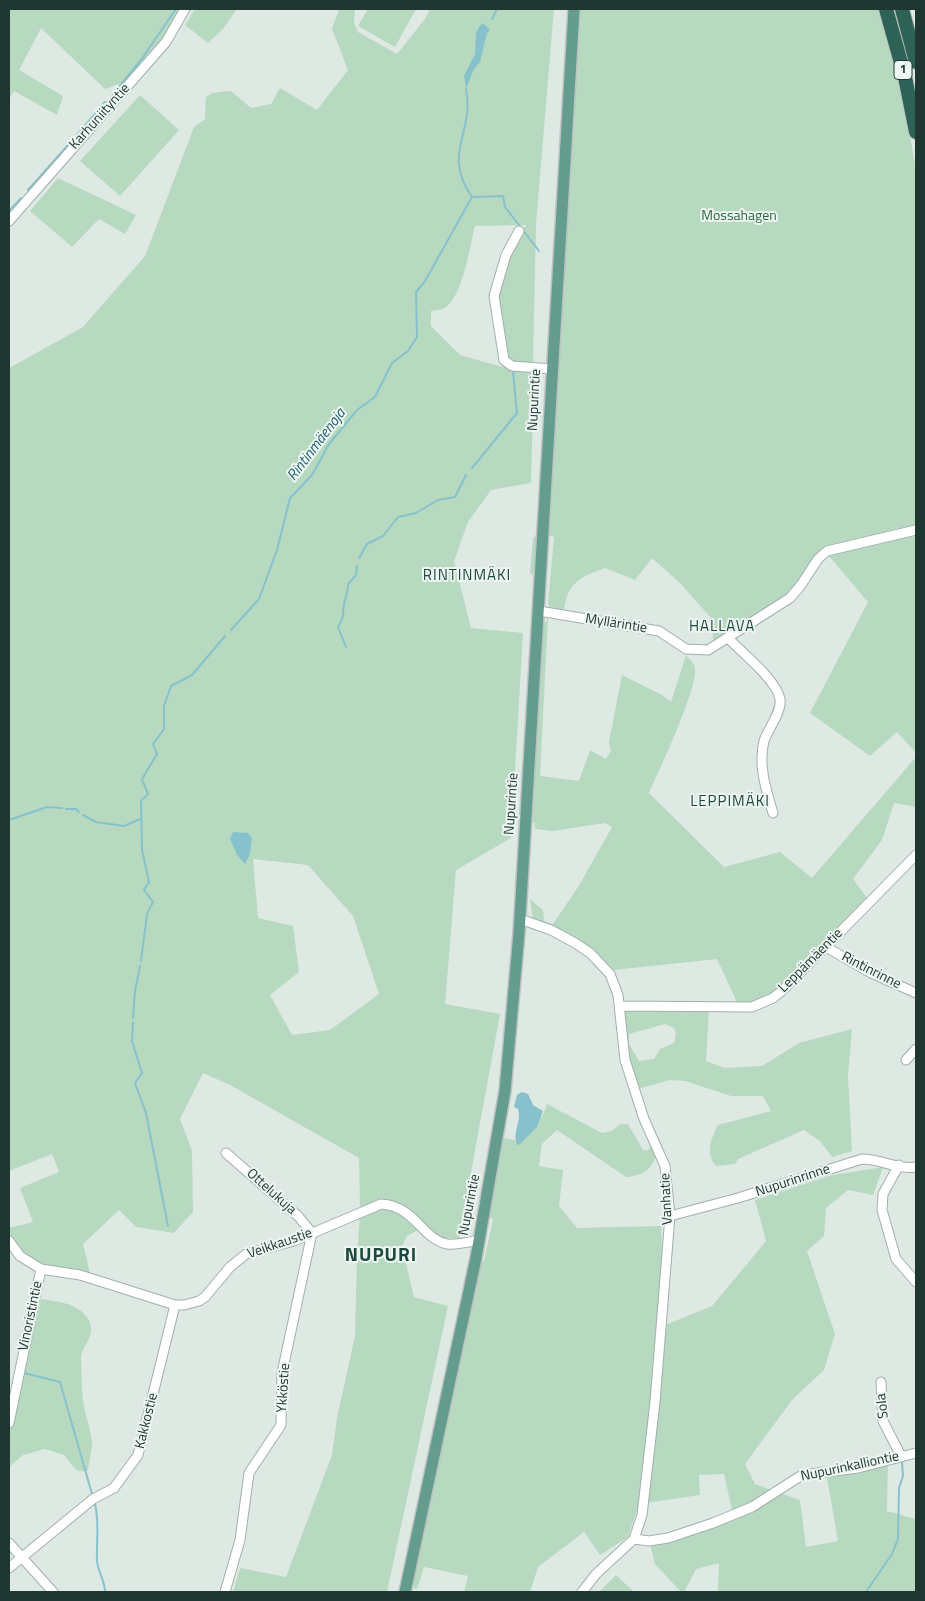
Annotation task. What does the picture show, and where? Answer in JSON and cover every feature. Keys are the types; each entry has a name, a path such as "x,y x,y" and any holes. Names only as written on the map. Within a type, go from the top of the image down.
{"highway":[{"name":"1","path":"886,9 905,77 916,132"},
{"name":"1","path":"902,9 916,62"}],"main road":[{"name":"Nupurintie","path":"405,1592 479,1240 505,1091 520,919 574,9"}],"street":[{"name":"Karhuniityntie","path":"9,221 166,42 185,9"},
{"path":"519,231 506,255 494,296 504,360 512,366 552,369"},
{"name":"Myllärintie","path":"539,611 659,631 686,649 693,651 713,648 790,598 797,591 818,559 827,551 916,530"},
{"path":"728,638 768,679 780,698 778,709 768,731 763,752 765,786 773,813"},
{"name":"Leppämäentie","path":"620,1006 739,1008 762,1005 783,990 916,855"},
{"name":"Vanhatie","path":"520,919 550,930 590,953 610,974 620,1006 625,1060 644,1119 665,1166 670,1216 654,1412 642,1515 634,1539"},
{"name":"Rintinrinne","path":"826,947 871,973 916,993"},
{"path":"906,1060 916,1049"},
{"name":"Ottelukuja","path":"226,1153 298,1216 312,1234"},
{"name":"Nupurinrinne","path":"670,1216 738,1198 862,1158 877,1159 898,1166 916,1167"},
{"path":"898,1166 883,1194 882,1210 896,1259 916,1282"},
{"name":"Veikkaustie","path":"9,1241 20,1256 41,1269 80,1275 175,1305 199,1301 212,1290 237,1260 246,1254 312,1234 381,1204 388,1204 411,1215 436,1239 447,1244 479,1240"},
{"name":"Ykköstie","path":"225,1592 240,1540 249,1473 281,1425 282,1373 312,1234"},
{"name":"Vinoristintie","path":"9,1423 41,1269"},
{"name":"Kakkostie","path":"9,1568 93,1499 114,1488 138,1455 175,1305"},
{"name":"Sola","path":"881,1382 883,1421 901,1456"},
{"name":"Nupurinkalliontie","path":"634,1539 649,1541 668,1538 714,1523 752,1507 802,1475 858,1468 916,1453"},
{"path":"582,1592 589,1581 634,1539"},
{"path":"9,1542 53,1592"}],"green space":[{"path":"9,9 181,9 170,31 127,81 105,89 41,28 19,70 63,96 57,115 14,91 9,99"},
{"path":"195,9 237,9 223,29 208,43 185,25"},
{"path":"339,9 355,9 354,23 358,32 397,54 425,19 430,9 554,9 536,225 533,363 518,364 509,360 497,296 509,255 526,225 475,226 465,270 457,292 445,308 431,311 431,326 460,355 510,369 534,371 531,483 491,490 468,522 454,561 471,628 523,633 511,838 456,870 445,1004 500,1014 459,1238 446,1238 435,1233 413,1213 397,1202 388,1200 378,1201 360,1208 359,1158 230,1085 203,1073 180,1119 192,1151 193,1212 174,1233 136,1227 119,1210 83,1244 90,1273 50,1266 24,1253 12,1240 9,1231 9,1228 33,1222 20,1188 59,1172 52,1154 9,1171 9,368 83,327 145,256 194,127 205,119 206,97 212,93 231,91 251,108 271,104 280,88 317,110 348,70 332,29","holes":["253,859 308,865 353,916 379,994 330,1030 292,1035 270,995 299,972 293,926 258,918"]},
{"path":"368,9 416,9 395,47 358,26"},
{"name":"Mossahagen","path":"579,9 879,9 902,91 916,170 916,527 834,545 824,550 796,588 717,644 713,639 712,619 680,583 652,558 635,580 605,568 582,578 571,588 565,603 564,613 550,609 548,603 554,537 548,535"},
{"path":"140,95 179,130 120,196 80,161"},
{"path":"58,178 136,215 125,234 99,219 72,247 30,211"},
{"path":"916,533 916,753 897,732 870,756 810,713 868,602 828,555 838,550"},
{"path":"536,536 538,538 533,575 530,573 533,538"},
{"path":"548,618 540,776 579,781 590,750 606,759 611,751 609,742 622,675 662,695 671,702 686,655 695,666 690,693 677,730 649,793 724,867 780,852 812,878 916,757 916,807 894,803 882,840 853,879 868,899 769,996 756,1002 737,1002 717,959 614,970 586,947 533,920 530,899 543,910 544,921 553,924 578,887 612,827 605,823 553,831 535,829 535,823 532,822 544,625"},
{"path":"627,1008 709,1010 706,1061 725,1068 762,1066 799,1043 852,1029 848,1076 852,1151 832,1157 820,1141 804,1130 738,1159 735,1164 716,1166 711,1156 710,1146 718,1125 771,1111 763,1096 731,1096 685,1081 670,1080 638,1089 626,1052 624,1011","holes":["665,1024 674,1028 676,1034 674,1043 660,1049 654,1059 639,1061 629,1044 629,1034"]},
{"path":"547,1104 602,1133 612,1131 620,1124 628,1124 643,1150 648,1151 650,1147 657,1152 650,1167 642,1173 626,1177 557,1130 542,1144 539,1166 563,1170 559,1206 577,1228 661,1226 663,1277 658,1328 712,1306 766,1241 755,1200 833,1175 883,1167 873,1195 848,1190 826,1208 824,1236 807,1251 835,1334 824,1370 792,1400 745,1464 755,1484 800,1500 806,1547 838,1541 826,1472 888,1460 887,1511 916,1519 916,1592 718,1592 719,1563 696,1569 684,1592 681,1592 655,1564 649,1541 733,1515 724,1474 699,1475 700,1495 639,1504 628,1537 600,1555 584,1532 538,1567 530,1592 464,1592 468,1576 424,1567 417,1589 413,1588 419,1543 480,1262 484,1261 493,1219 489,1216 503,1138 515,1140 517,1144 543,1115"},
{"path":"391,1209 399,1211 420,1229 407,1236 402,1246 414,1297 448,1306 387,1592 233,1592 240,1568 286,1577 332,1455 337,1418 355,1336 360,1217 381,1210"},
{"path":"41,1299 71,1305 84,1314 89,1320 91,1327 81,1359 83,1401 92,1443 88,1470 86,1472 76,1470 64,1455 45,1449 23,1455 9,1467 9,1432"},
{"path":"616,1575 634,1592 599,1592"}],"water":[{"path":"483,23 490,30 487,33 480,62 474,69 466,89 464,76 475,54 476,33"},
{"path":"233,832 248,833 252,838 250,854 245,864 237,855 230,839"},
{"path":"522,1092 528,1094 533,1105 543,1111 537,1127 517,1145 516,1135 519,1114 518,1109 514,1107 517,1095"}],"waterway":[{"path":"113,94 141,60 176,9"},
{"name":"Rintinmäenoja","path":"492,19 497,9"},
{"name":"Rintinmäenoja","path":"466,89 468,105 459,155 459,167 463,181 472,197"},
{"path":"77,135 105,102"},
{"path":"28,190 69,144"},
{"path":"472,197 503,196 505,207 539,251"},
{"name":"Rintinmäenoja","path":"231,630 259,599 277,550 290,498 312,475 329,444 357,410 375,397 392,363 408,351 417,337 416,292 425,281 472,197"},
{"path":"9,211 21,198"},
{"path":"472,468 517,413 513,372"},
{"path":"359,558 367,544 383,536 398,517 416,513 438,500 455,497 466,475"},
{"path":"346,647 338,627 342,618 348,584 356,575 357,566"},
{"name":"Rintinmäenoja","path":"141,961 147,914 153,902 144,890 149,882 142,850 141,801 148,794 142,779 157,754 153,744 164,729 164,706 171,686 192,675 225,636"},
{"path":"9,820 47,807 62,808"},
{"path":"66,809 76,809 79,812"},
{"path":"83,815 96,822 124,826 140,819"},
{"path":"133,1018 135,991 140,966"},
{"path":"133,1023 132,1041 142,1073 135,1083 146,1113 168,1226"},
{"path":"24,1373 60,1382 92,1494"},
{"path":"866,1592 892,1554 898,1539 899,1488 903,1476 902,1462"},
{"path":"95,1504 98,1526 97,1561 105,1592"}],"district":[{"name":"RINTINMÄKI","path":"467,576"},
{"name":"HALLAVA","path":"722,627"},
{"name":"LEPPIMÄKI","path":"730,802"},
{"name":"NUPURI","path":"381,1256"}]}
